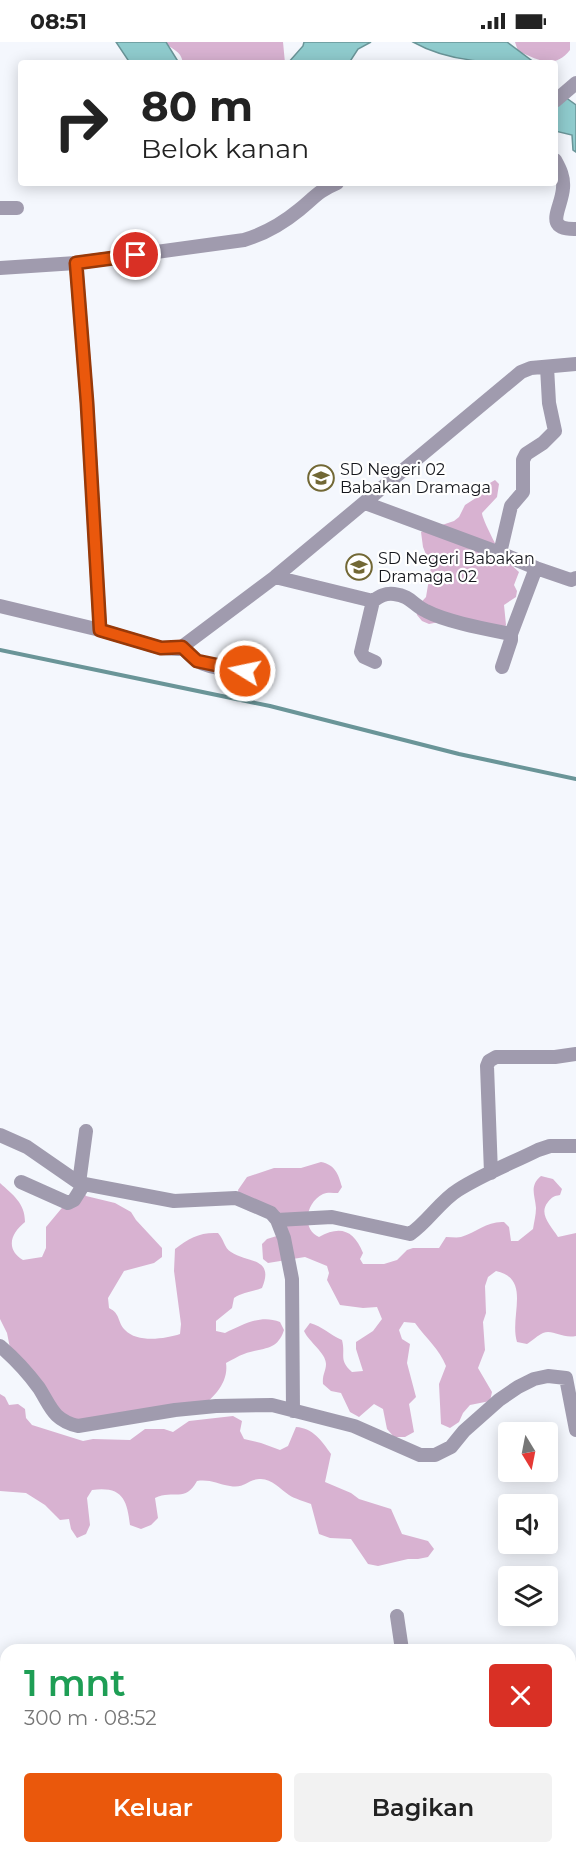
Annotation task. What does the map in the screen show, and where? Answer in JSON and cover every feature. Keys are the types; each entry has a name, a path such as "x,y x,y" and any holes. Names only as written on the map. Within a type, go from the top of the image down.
{"street":[{"path":"558,98 573,85"},
{"path":"558,165 563,174 563,188 555,219 563,230 576,229"},
{"path":"0,268 76,263 252,238 281,223 300,210 313,196 331,186"},
{"path":"0,208 17,208"},
{"path":"76,263 87,403 100,630"},
{"path":"0,606 100,630 161,648 182,647 275,577 521,372 531,368 576,364"},
{"path":"500,553 511,506 523,492 525,454 543,443 555,431 549,403 547,367"},
{"path":"365,503 536,568 571,579 576,578"},
{"path":"502,667 511,634 536,568"},
{"path":"275,577 373,601"},
{"path":"375,662 364,657 361,652 373,601 383,594 397,594 416,602 424,611 511,634"},
{"path":"182,647 197,661 204,664 245,671 259,667"},
{"path":"491,1173 487,1066 489,1061 496,1057 555,1057 576,1054"},
{"path":"21,1182 68,1203 74,1200 82,1184 86,1131"},
{"path":"0,1135 27,1147 82,1184 174,1201 236,1198 271,1213 277,1220 284,1238 292,1279 293,1411"},
{"path":"277,1220 332,1217 410,1234 418,1229 430,1214 457,1190 544,1148 576,1146"},
{"path":"0,1346 38,1388 48,1406 58,1417 68,1424 78,1426 175,1410 216,1406 272,1405 354,1426 420,1455 435,1455 451,1447 464,1431 499,1400 534,1379 548,1376 571,1377 576,1430"},
{"path":"397,1616 401,1644"}],"shaded area":[{"path":"164,42 283,42 285,60 182,60 178,53"},
{"path":"515,42 570,42 570,50 558,60 542,60 518,51"},
{"path":"495,480 499,484 497,497 482,513 502,555 519,572 514,585 517,591 516,597 504,605 506,625 502,631 444,621 429,624 422,621 417,615 416,608 426,597 431,567 423,547 421,532 454,521 459,517 465,505 482,494 483,487"},
{"path":"321,1162 330,1165 335,1170 342,1187 338,1193 323,1194 313,1203 308,1216 310,1228 319,1237 333,1231 346,1232 351,1235 363,1253 360,1259 363,1264 384,1264 397,1260 407,1250 413,1248 439,1248 446,1237 461,1237 498,1222 504,1222 509,1227 511,1241 518,1241 533,1229 536,1211 535,1183 541,1176 553,1179 562,1189 560,1195 552,1198 545,1206 547,1220 558,1237 576,1233 576,1336 547,1332 527,1344 517,1342 515,1332 516,1290 507,1275 496,1271 488,1277 485,1286 486,1313 483,1322 485,1350 478,1368 492,1392 490,1401 470,1405 459,1422 450,1428 441,1424 439,1384 446,1366 436,1349 415,1323 404,1322 399,1330 402,1339 410,1344 407,1363 416,1397 409,1404 414,1432 405,1437 394,1437 387,1429 383,1409 374,1404 359,1417 350,1412 341,1393 331,1391 323,1384 325,1360 304,1331 310,1323 342,1340 345,1364 352,1372 363,1371 356,1342 373,1331 382,1319 377,1307 340,1305 327,1280 329,1273 327,1266 305,1257 268,1263 263,1259 262,1244 267,1239 280,1235 271,1213 257,1213 248,1210 242,1203 238,1190 247,1177 274,1168 301,1168"},
{"path":"0,1183 17,1200 23,1210 25,1222 13,1236 12,1246 17,1256 23,1260 42,1257 46,1248 46,1227 71,1197 79,1183 86,1196 115,1203 131,1212 162,1248 162,1257 154,1263 124,1271 108,1298 109,1308 130,1334 151,1339 180,1334 181,1324 174,1271 175,1249 195,1236 218,1233 229,1250 262,1266 265,1278 262,1288 234,1298 232,1308 216,1321 216,1331 225,1333 252,1321 266,1319 280,1322 284,1330 281,1337 268,1348 242,1355 226,1363 225,1377 219,1390 197,1410 72,1420 63,1415 11,1353 7,1333 0,1319"},
{"path":"0,1394 5,1397 9,1405 18,1404 25,1409 26,1418 32,1425 83,1441 130,1440 145,1429 164,1429 173,1432 189,1421 233,1416 242,1421 240,1431 244,1439 280,1450 288,1446 296,1427 302,1428 320,1440 331,1454 325,1482 359,1499 391,1509 402,1534 428,1541 434,1549 428,1557 378,1566 368,1564 351,1539 330,1538 319,1534 311,1504 291,1496 265,1479 235,1487 210,1481 197,1481 188,1492 155,1498 158,1518 151,1525 141,1529 130,1525 125,1501 116,1492 102,1489 92,1490 87,1498 90,1525 86,1534 77,1538 71,1529 69,1519 60,1520 45,1505 26,1493 0,1491"}],"water":[{"path":"116,42 166,42 177,60 128,60"},
{"path":"304,42 371,42 358,49 351,60 291,60"},
{"path":"413,42 507,42 531,60 473,60 427,49"},
{"path":"565,97 576,105 576,152 573,150 572,135 558,132 558,102"}],"waterway":[{"path":"0,650 270,706 459,754 576,779"}],"place":[{"name":"SD Negeri 02 Babakan Dramaga","path":"321,478"},
{"name":"SD Negeri Babakan Dramaga 02","path":"359,567"}],"route":[{"path":"136,255 76,263 87,403 100,630 161,648 179,649 182,647 197,661 204,664 245,671"}]}
